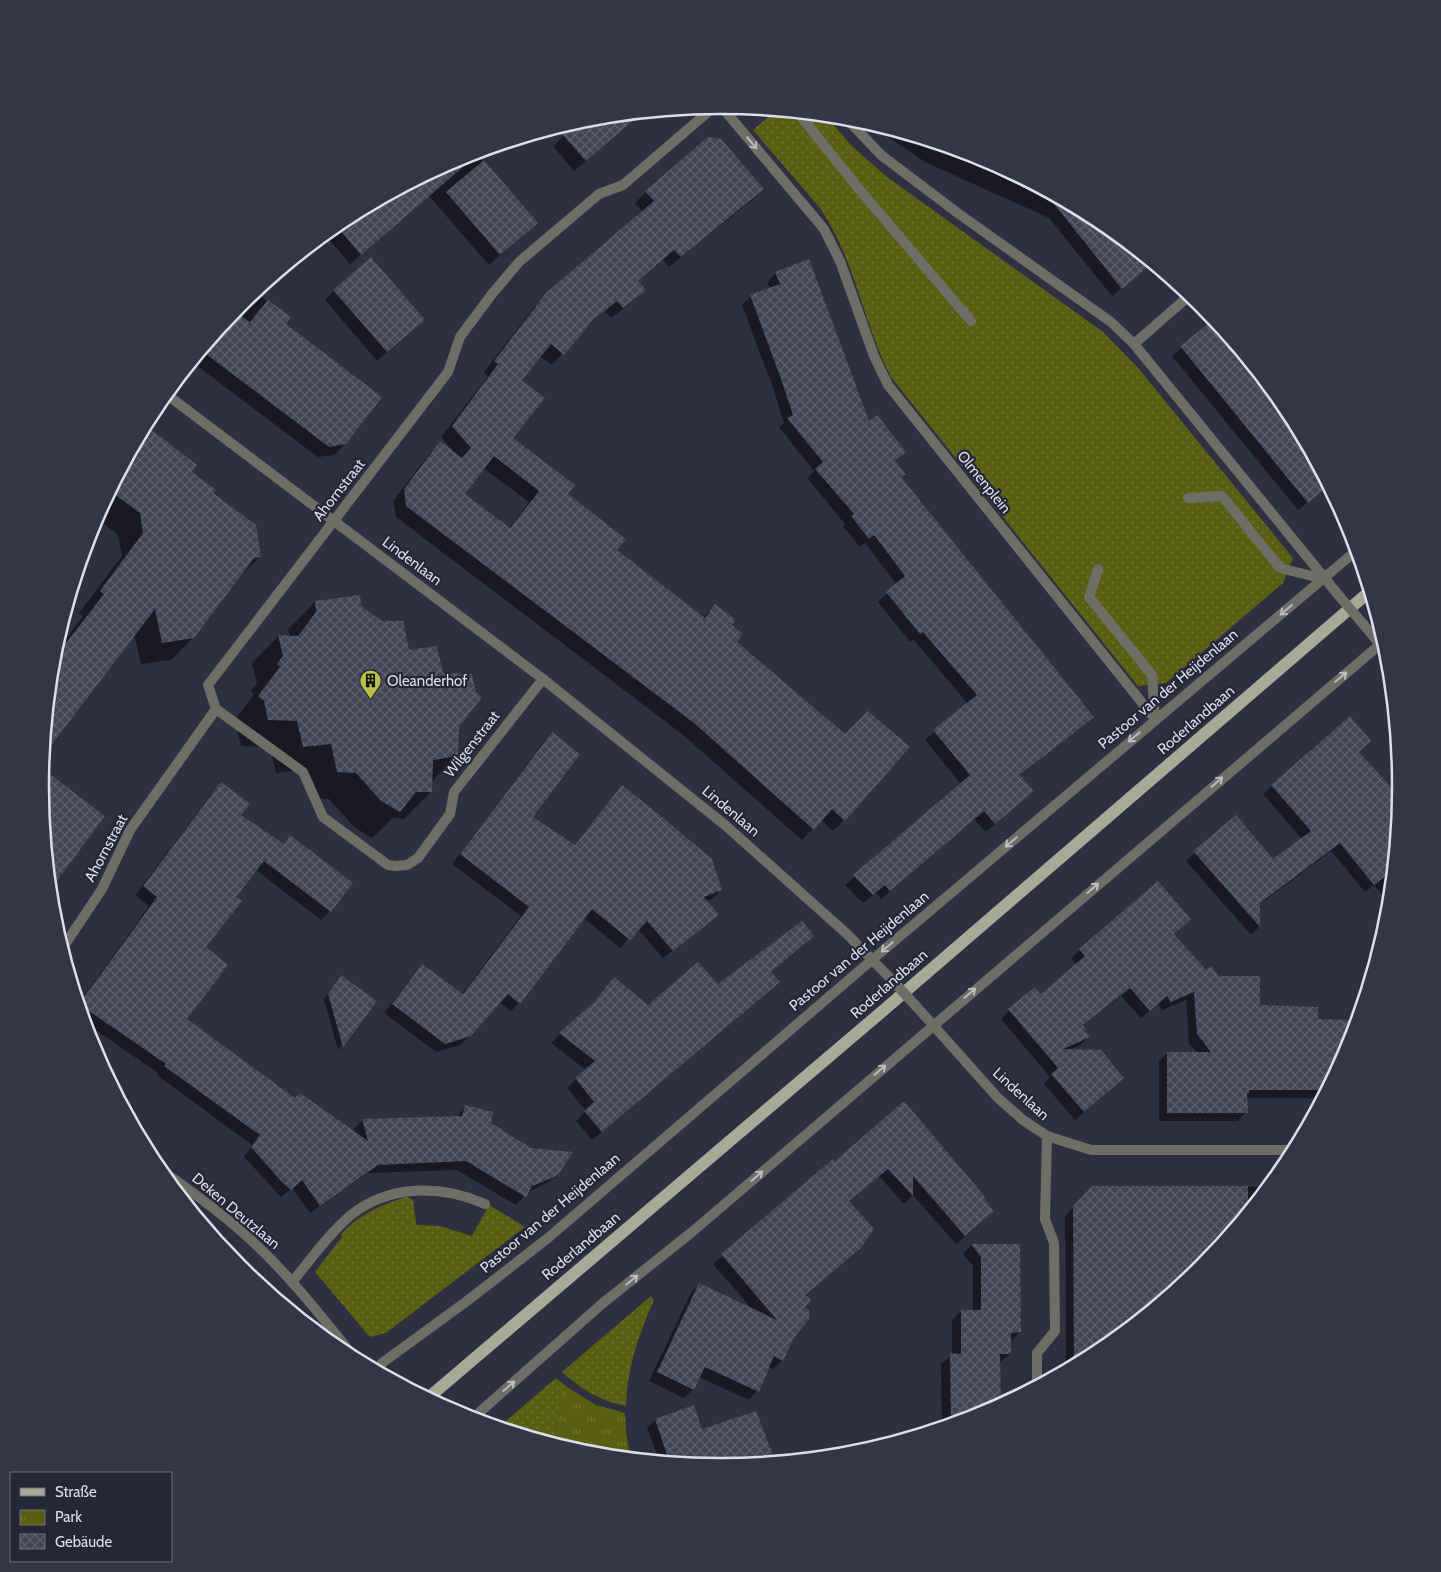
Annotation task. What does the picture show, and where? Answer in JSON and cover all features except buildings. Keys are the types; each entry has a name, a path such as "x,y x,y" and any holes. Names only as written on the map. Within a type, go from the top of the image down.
{"main road":[{"name":"Roderlandbaan","path":"434,1393 1364,596"}],"street":[{"name":"Olmenplein","path":"728,114 824,229 840,261 874,356 888,385 1155,719"},
{"name":"Ahornstraat","path":"68,941 102,890 130,830 216,709 208,685 448,372 460,337 492,294 519,262 599,194 623,185 705,115"},
{"path":"803,120 859,189 971,321"},
{"path":"855,128 881,155 959,214 1111,322 1134,344 1324,579 1374,635"},
{"path":"1134,344 1184,301"},
{"name":"Lindenlaan","path":"172,399 543,679 725,824 872,959 998,1098 1023,1120 1047,1136 1091,1150 1285,1150"},
{"path":"1188,498 1222,496 1280,568 1324,579"},
{"name":"Pastoor van der Heijdenlaan","path":"381,1365 548,1238 872,959 1351,555"},
{"path":"1098,569 1089,597 1152,676 1155,719"},
{"path":"479,1413 604,1303 699,1226 1377,646"},
{"name":"Wilgenstraat","path":"216,709 303,772 323,818 388,864 396,866 407,865 418,858 450,814 454,792 543,679"},
{"path":"1037,1378 1037,1353 1055,1331 1054,1243 1045,1219 1047,1136"},
{"name":"Deken Deutzlaan","path":"179,1182 207,1202 252,1241 292,1282 340,1340"},
{"path":"292,1282 350,1216 370,1203 384,1197 405,1191 433,1190 458,1194 486,1204"}],"green space":[{"path":"769,116 833,124 852,146 887,177 1103,332 1139,369 1293,558 1283,583 1166,683 1138,686 891,377 873,335 842,247 831,227 819,207 753,130"},
{"path":"407,1197 413,1200 417,1225 440,1226 472,1236 489,1205 525,1227 386,1333 370,1337 315,1272 347,1228 363,1216 380,1207"},
{"path":"651,1296 654,1300 643,1326 631,1365 626,1406 591,1394 562,1372"},
{"path":"556,1378 567,1387 558,1414 555,1437 505,1422"},
{"path":"567,1387 596,1405 625,1413 629,1451 555,1437"}],"place":[{"name":"Oleanderhof","path":"371,700"}]}
